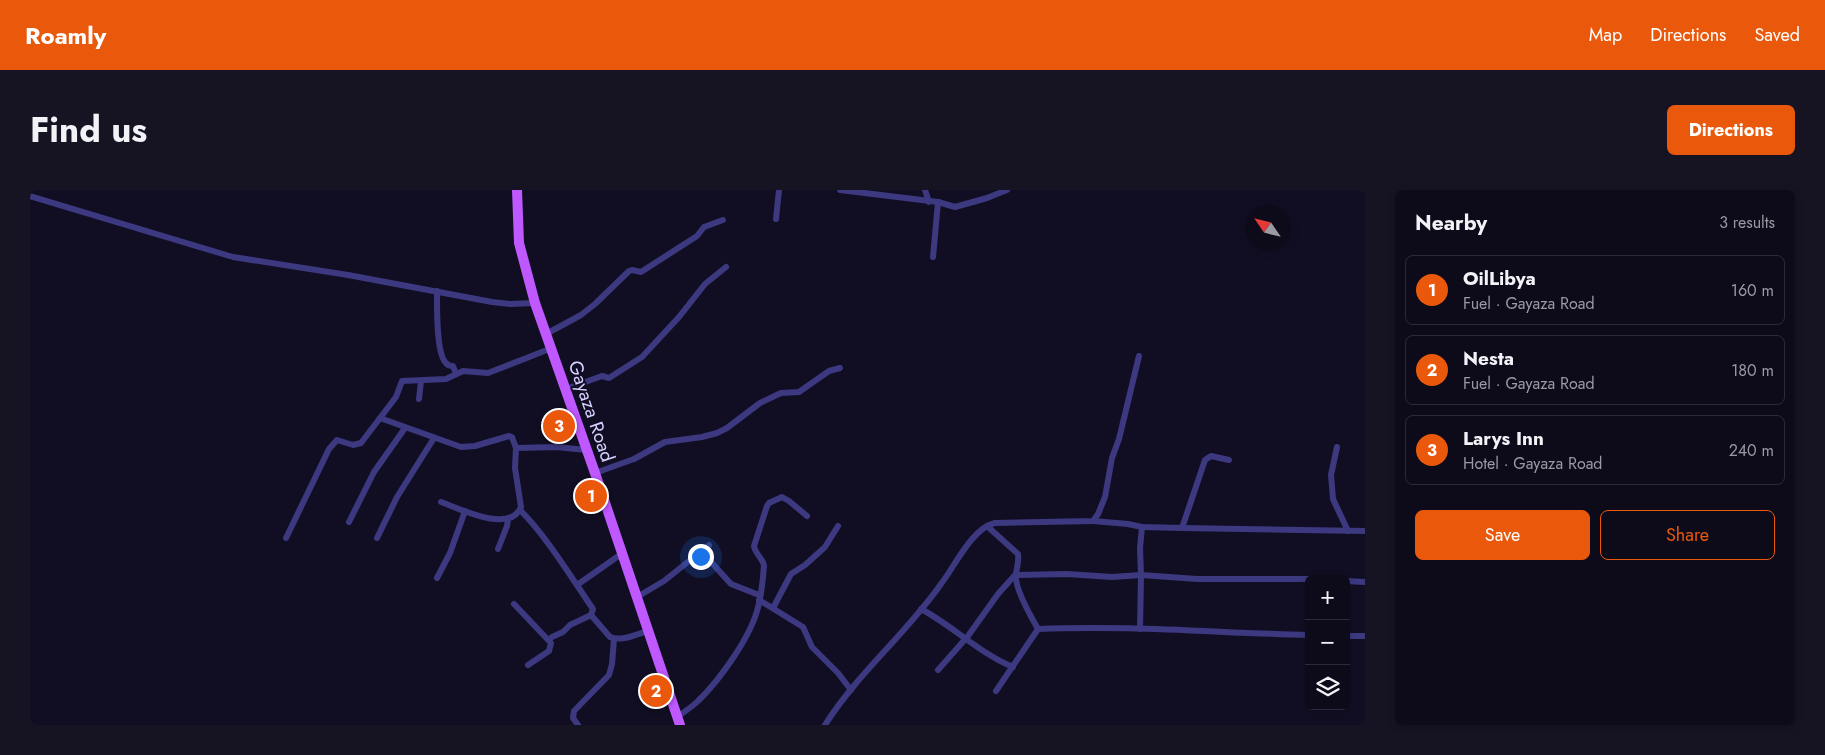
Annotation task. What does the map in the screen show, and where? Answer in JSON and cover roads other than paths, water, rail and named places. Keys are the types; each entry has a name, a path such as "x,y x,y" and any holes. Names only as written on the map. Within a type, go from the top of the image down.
{"main road":[{"name":"Gayaza Road","path":"517,190 519,243 535,303 595,473 678,721"}],"street":[{"path":"776,219 779,190"},
{"path":"840,190 938,202 955,207 1007,190"},
{"path":"925,190 929,202"},
{"path":"30,196 233,257 492,302 511,304 535,303"},
{"path":"933,257 938,202"},
{"path":"546,334 588,309 628,271 641,272 697,236 704,227 723,220"},
{"path":"566,389 602,376 609,378 642,357 679,317 705,284 726,267"},
{"path":"437,291 438,341 444,362 453,366 456,374"},
{"path":"286,538 329,449 335,441 340,440 357,445 364,439 396,397 402,381 406,379 421,381 446,379 463,371 488,373 552,348"},
{"path":"1093,521 1105,497 1112,458 1119,440 1139,356"},
{"path":"595,473 634,459 665,442 697,438 717,433 727,428 760,403 781,394 799,392 830,371 840,368"},
{"path":"418,399 421,381"},
{"path":"380,418 461,447 475,446 510,436 514,441 520,510 533,524 593,609 591,615 570,625 563,632 552,637"},
{"path":"349,522 374,472 405,428"},
{"path":"377,538 397,497 434,438"},
{"path":"516,448 557,447 586,450"},
{"path":"1337,447 1331,475 1333,499 1348,531"},
{"path":"1182,528 1205,460 1211,456 1229,460"},
{"path":"678,721 704,695 732,658 749,630 759,598 764,566 754,546 767,506 769,503 782,498 789,501 807,516"},
{"path":"441,502 493,520 508,519 516,515 520,510"},
{"path":"437,578 450,553 465,511"},
{"path":"498,549 508,519"},
{"path":"825,725 851,690 942,583 978,532 995,523 1093,521 1142,527 1365,531"},
{"path":"773,608 791,574 805,565 825,547 838,526"},
{"path":"938,670 1015,575 1019,562 1018,554 987,526"},
{"path":"1140,629 1140,548 1142,527"},
{"path":"637,597 664,581 709,545"},
{"path":"702,551 731,584 759,598 805,629 812,647 838,673 851,690"},
{"path":"577,586 617,557"},
{"path":"1015,575 1067,574 1112,577 1141,575 1197,580 1305,579"},
{"path":"1015,575 1025,606 1038,629"},
{"path":"1350,581 1365,582"},
{"path":"514,604 551,643 549,651 528,665"},
{"path":"921,609 997,661 1013,667"},
{"path":"591,615 607,634 614,639 648,631"},
{"path":"1038,629 1140,629 1305,635"},
{"path":"996,691 1038,629"},
{"path":"1350,636 1365,636"},
{"path":"578,725 573,718 574,711 606,679 610,671 614,639"}],"place":[{"name":"Larys Inn","path":"559,426"},
{"name":"OilLibya","path":"591,496"},
{"name":"Nesta","path":"656,691"}]}
